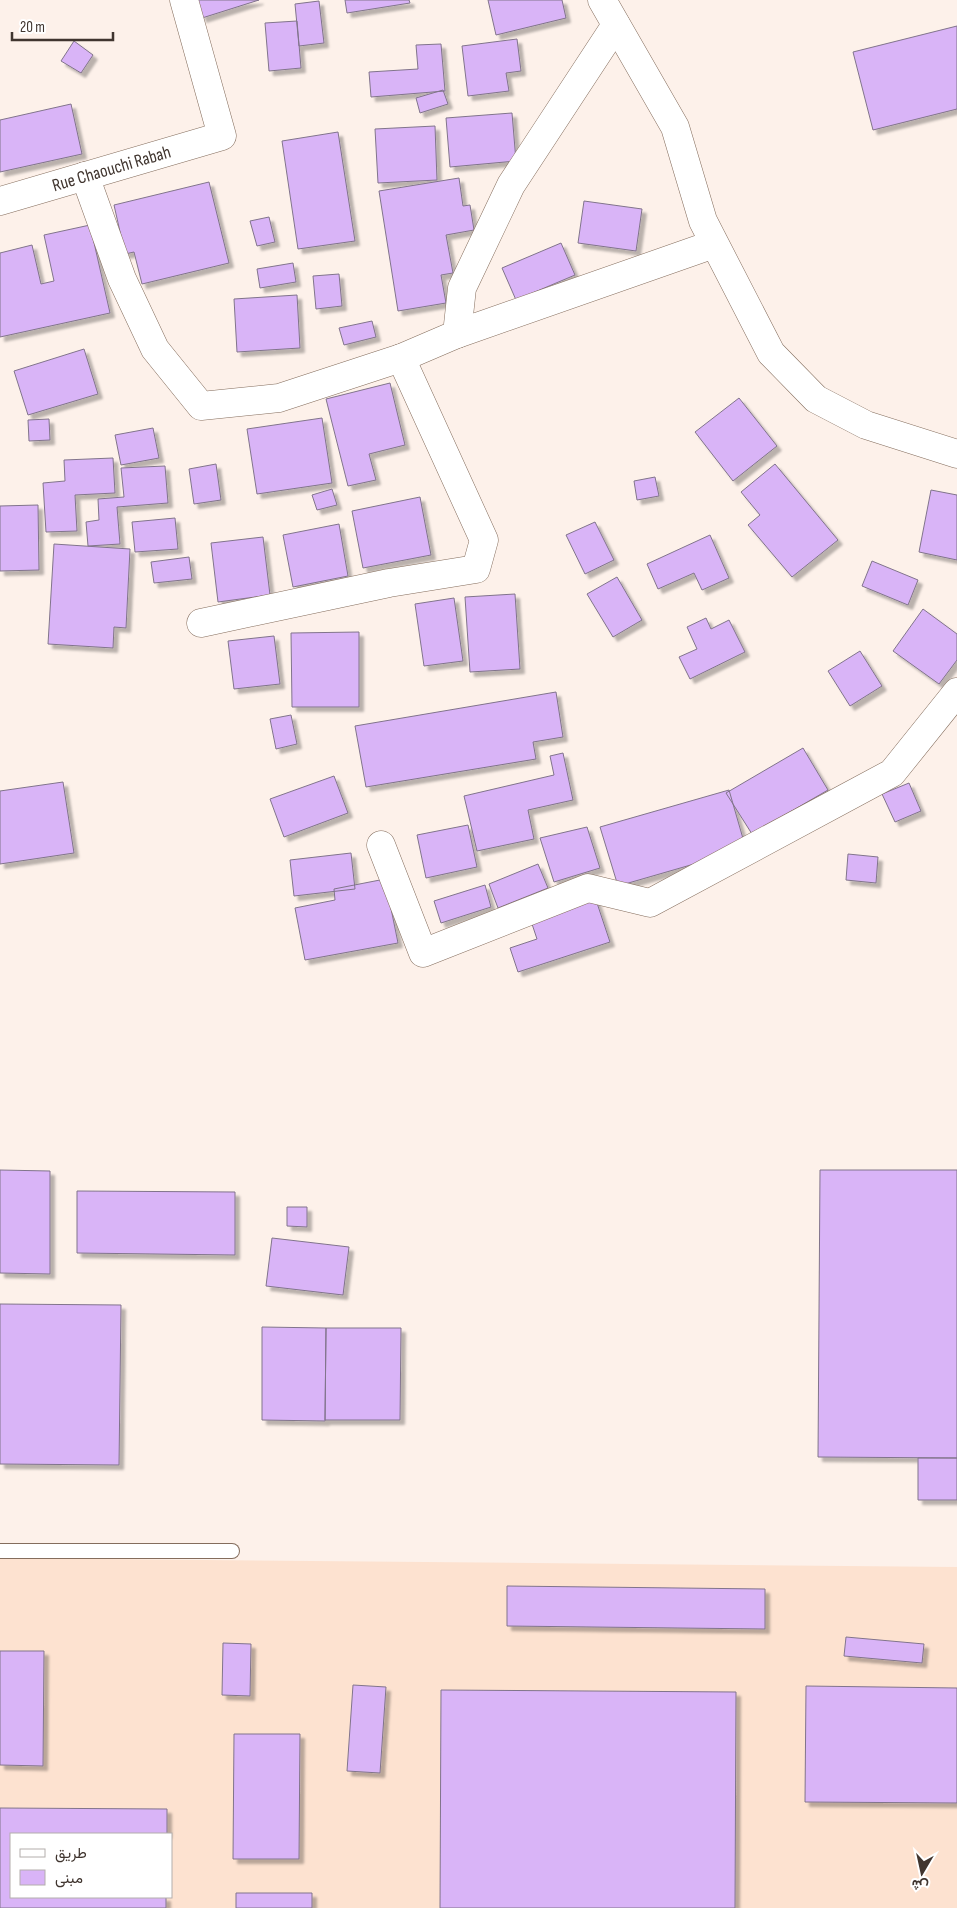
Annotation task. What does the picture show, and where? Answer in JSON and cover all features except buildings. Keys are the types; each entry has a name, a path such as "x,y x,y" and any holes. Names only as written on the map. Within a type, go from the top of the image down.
{"street":[{"name":"Rue Chaouchi Rabah","path":"0,201 222,136 184,0"},
{"path":"602,0 675,128 703,221 771,353 816,399 866,425 957,454"},
{"path":"457,334 462,288 511,185 616,25"},
{"path":"85,176 122,279 154,350 201,406 278,398 401,358 457,334 714,244"},
{"path":"201,623 389,584 476,569 484,540 401,358"},
{"path":"381,845 423,953 588,888 650,903 892,773 957,692"}],"lane":[{"path":"0,1551 232,1551"}],"shaded area":[{"path":"0,1558 957,1567 957,1908 0,1908"}]}
